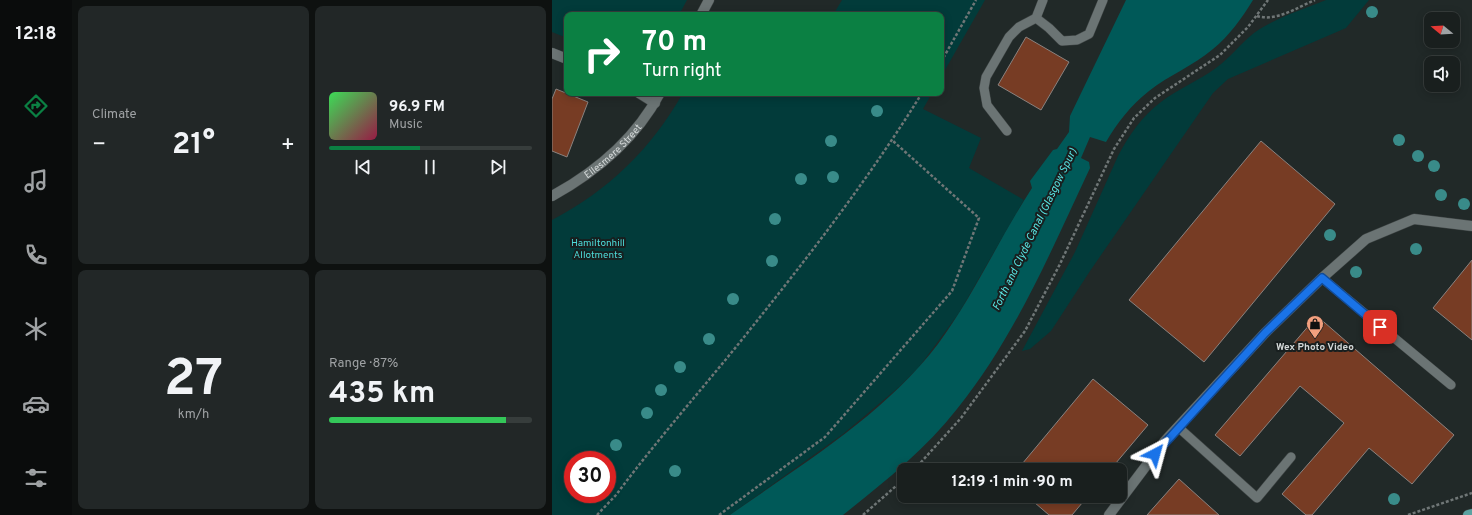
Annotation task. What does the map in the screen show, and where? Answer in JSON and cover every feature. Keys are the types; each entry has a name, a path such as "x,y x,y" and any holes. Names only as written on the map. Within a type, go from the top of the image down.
{"main road":[{"path":"1468,515 1472,514"}],"street":[{"path":"703,12 709,0"},
{"path":"552,53 564,58"},
{"path":"644,96 655,103"},
{"name":"Ellesmere Street","path":"552,196 582,178 620,148 655,103 658,96"},
{"path":"1109,515 1164,442 1265,333 1322,278 1366,239 1414,219 1472,226"}],"lane":[{"path":"1006,131 987,105 984,93 986,78 1009,37 1019,27 1036,18 1043,0"},
{"path":"1036,18 1062,41 1077,40 1089,34 1103,0"},
{"path":"1322,278 1451,385"},
{"path":"1178,427 1257,498 1291,457"}],"path":[{"path":"944,57 976,0"},
{"path":"920,463 961,418 1024,331 1060,264 1114,149 1134,118 1155,98 1220,55 1236,40 1257,16 1268,0"},
{"path":"1257,16 1270,18 1315,0"},
{"path":"597,515 616,495 736,346 866,179 893,141 920,96"},
{"path":"719,515 825,437 952,291 979,218 893,141"},
{"path":"863,515 897,485"},
{"path":"1408,515 1472,493"}],"green space":[{"path":"552,0 687,0 681,12 564,12 564,37 552,32"},
{"path":"842,0 985,0 944,72 944,12 835,12"},
{"path":"1326,0 1369,0 1346,28 1228,79 1213,93 1090,271 1051,331 1030,349 1022,351 1075,252 1118,156 1131,133 1148,113 1168,97 1216,68 1254,33 1280,19"},
{"name":"Hamiltonhill Allotments","path":"681,96 930,96 923,109 981,138 969,168 1024,200 959,313 919,367 899,387 843,434 730,515 552,515 552,220 592,195 627,166 643,150 671,113"}],"water":[{"name":"Forth and Clyde Canal (Glasgow Spur)","path":"1126,0 1253,0 1235,26 1219,44 1205,55 1142,96 1125,115 1106,142 1090,137 1081,158 1089,162 1090,168 1031,293 997,353 978,381 945,424 917,452 905,463 897,463 897,470 843,515 730,515 841,437 893,394 917,370 938,344 975,287 1008,227 1032,188 1030,181 1053,150 1057,149 1069,132 1070,116"}],"building":[{"path":"1026,37 1069,62 1041,110 998,85"},
{"path":"556,89 564,92 564,96 573,96 588,102 567,157 552,151 552,99"},
{"path":"1261,141 1335,204 1204,362 1129,300"},
{"path":"1472,260 1472,340 1433,308"},
{"path":"1317,316 1454,435 1412,484 1369,448 1312,515 1306,515 1282,494 1344,423 1300,386 1240,456 1215,435"},
{"path":"1093,379 1148,425 1116,463 1023,463"},
{"path":"1179,479 1219,515 1147,515"},
{"path":"1035,503 1082,503 1072,515 1049,515"}],"place":[{"name":"Wex Photo Video","path":"1315,339"}],"route":[{"path":"1155,454 1164,442 1265,333 1322,278 1380,327"}]}
